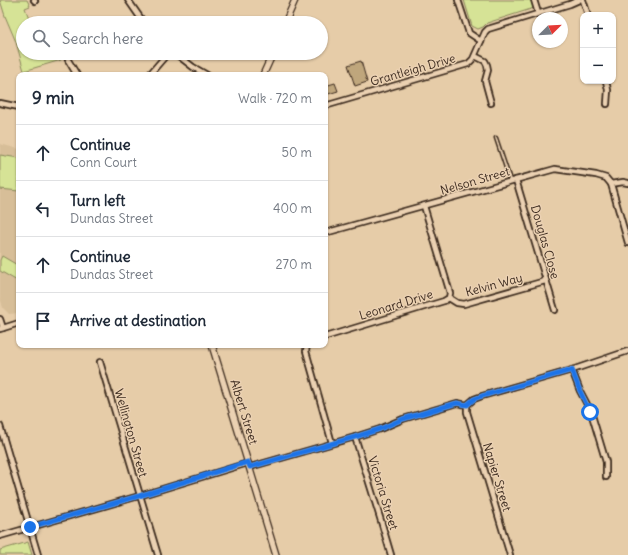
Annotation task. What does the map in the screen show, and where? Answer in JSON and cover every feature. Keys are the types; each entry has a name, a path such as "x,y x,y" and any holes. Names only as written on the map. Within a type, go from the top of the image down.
{"street":[{"path":"128,0 139,16"},
{"path":"289,16 295,0"},
{"path":"458,0 469,33 480,41"},
{"path":"534,0 538,12"},
{"path":"542,12 579,0"},
{"path":"583,0 587,12"},
{"path":"491,104 485,81 488,65 475,56 480,41 488,29 532,15"},
{"name":"Grantleigh Drive","path":"328,105 468,64 475,56"},
{"path":"68,60 75,72"},
{"path":"152,72 162,60"},
{"path":"184,60 202,72"},
{"path":"264,72 270,60"},
{"path":"607,84 608,90 607,104"},
{"path":"0,102 16,106"},
{"name":"Nelson Street","path":"328,232 551,170 557,169 596,174 606,178 611,184"},
{"name":"Douglas Close","path":"516,180 555,310"},
{"path":"628,183 623,182 611,184 628,243"},
{"name":"Leonard Drive","path":"328,336 444,301 449,298 450,293 424,206"},
{"name":"Kelvin Way","path":"449,298 457,303 464,304 546,281"},
{"path":"0,318 1,328 16,324"},
{"name":"Albert Street","path":"213,348 276,555"},
{"path":"306,348 306,351 332,443"},
{"path":"0,536 249,465 355,437 380,429 403,419 457,403 467,405 474,399 482,396 572,370 628,351"},
{"name":"Wellington Street","path":"100,362 139,496 158,555"},
{"path":"572,370 590,412 606,462 606,477"},
{"name":"Napier Street","path":"467,405 467,412 510,555"},
{"path":"0,426 38,555"},
{"name":"Victoria Street","path":"355,437 391,555"}],"lane":[{"path":"496,138 510,182"}],"shaded area":[{"path":"0,144 16,148 16,313 9,314 3,308 0,297"}],"green space":[{"path":"0,0 27,0 30,6 25,8 28,16 16,16 16,42"},
{"path":"464,0 536,0 536,5 534,8 487,23 478,29 472,26"},
{"path":"21,60 61,60 24,71"},
{"path":"0,155 16,158 16,191 0,189"},
{"path":"2,256 16,264 16,280 0,271 0,260"},
{"path":"28,542 32,555 0,555 0,550"}],"building":[{"path":"361,61 367,82 355,86 348,65"},
{"path":"335,83 338,91 328,94 328,85"}],"route":[{"path":"30,527 139,496 248,462 250,467 355,437 380,429 403,419 457,403 467,405 474,399 482,396 572,370 590,412"}]}
